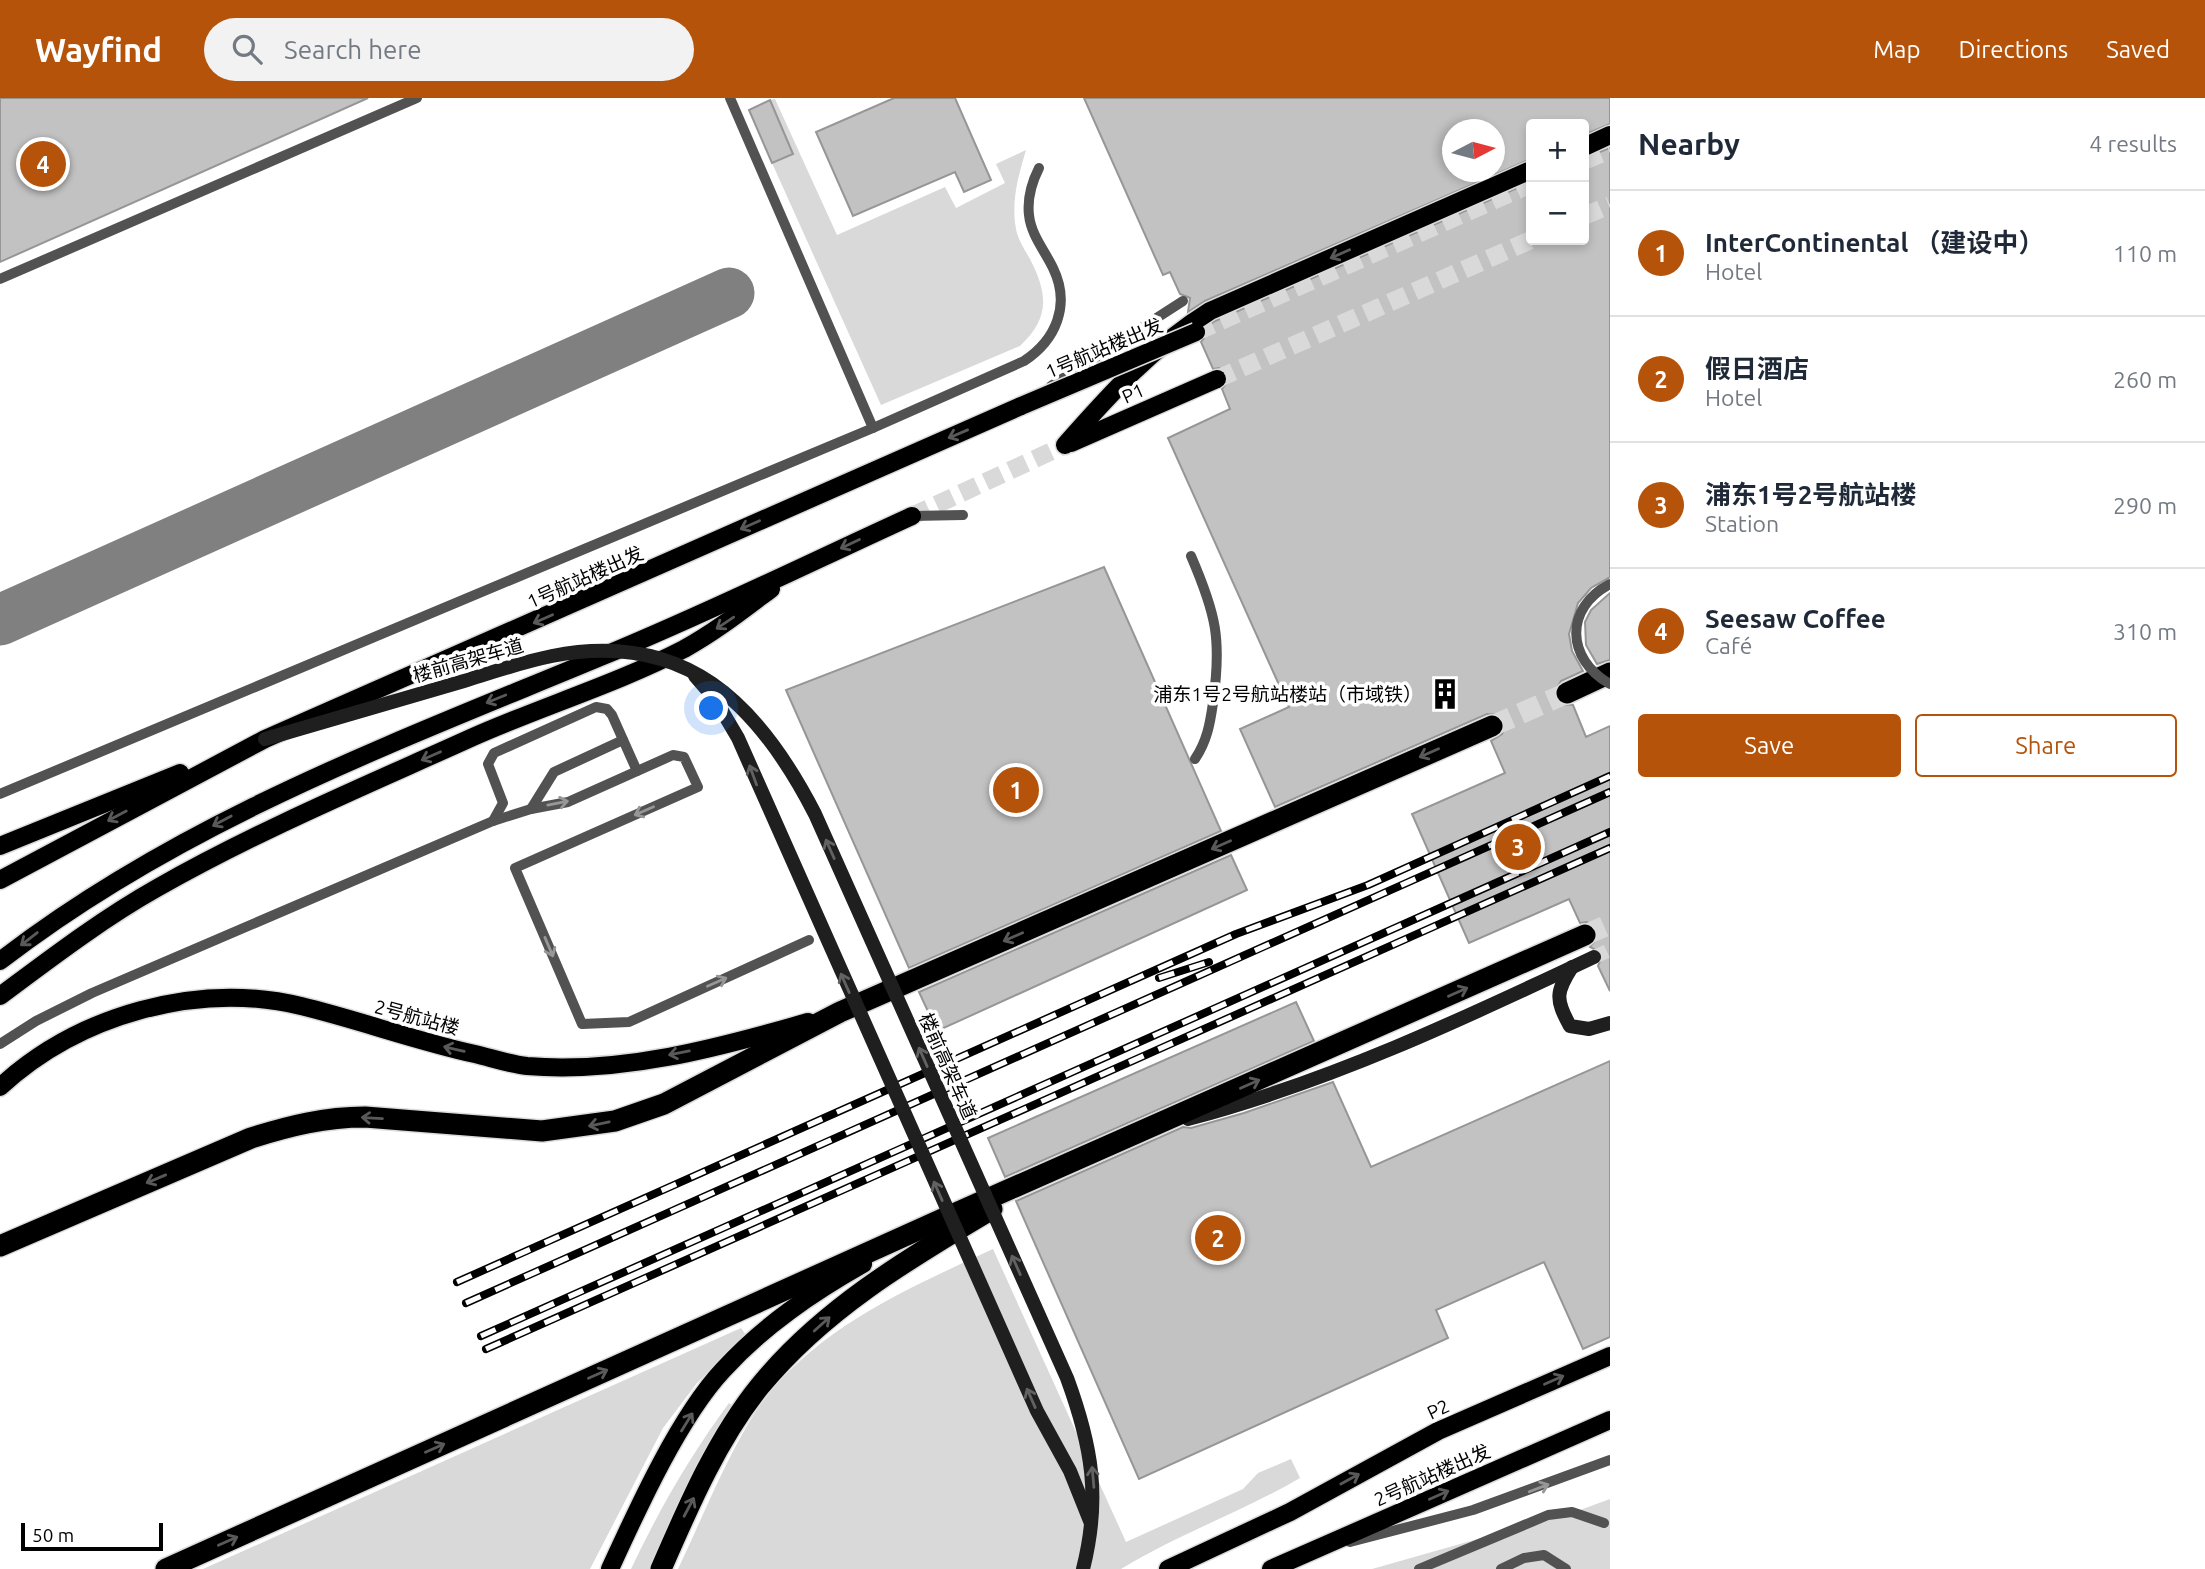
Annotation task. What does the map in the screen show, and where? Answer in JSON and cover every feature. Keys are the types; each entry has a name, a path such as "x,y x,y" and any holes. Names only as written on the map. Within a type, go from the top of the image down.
{"highway":[{"path":"1567,692 1610,673"},
{"path":"0,1246 251,1138 315,1121 365,1117 542,1131 615,1121 664,1104 840,1012 1492,726"},
{"path":"166,1569 949,1216 1585,935"},
{"path":"661,1569 728,1434 745,1407 776,1368 855,1296 896,1267 1069,1163"}],"main road":[{"path":"1589,145 1610,135"},
{"name":"P1","path":"1217,379 1065,445 1125,378 1184,327 1210,311 1526,172"},
{"name":"1号航站楼出发","path":"0,880 265,739 1196,332"},
{"path":"0,961 82,901 237,813 477,707 605,656 912,516"},
{"path":"0,996 112,916 245,842 516,719 593,690 685,648 729,621 799,568"},
{"path":"516,719 555,694 605,656"},
{"path":"0,846 265,739"},
{"name":"2号航站楼","path":"0,1087 50,1049 114,1018 192,1000 251,999 299,1006 434,1045 525,1066 607,1067 748,1038 840,1012"},
{"path":"610,1569 636,1512 685,1423 721,1371 768,1326 827,1284 949,1216"},
{"name":"P2","path":"1168,1569 1290,1512 1438,1431 1610,1356"},
{"name":"2号航站楼出发","path":"1271,1569 1610,1420"}],"street":[{"name":"楼前高架车道","path":"265,739 551,656 603,652 635,653 686,666 723,689 763,729 797,780 815,814 1067,1378 1089,1445 1094,1497 1092,1526 1083,1569"},
{"path":"686,666 715,699 738,738 1031,1398 1070,1471 1092,1526"},
{"path":"1143,1131 1264,1099 1332,1073 1594,957"},
{"path":"1572,967 1559,988 1559,1007 1570,1026 1589,1029 1610,1023"}],"lane":[{"path":"0,279 417,98"},
{"path":"730,98 873,428"},
{"path":"0,794 873,428 1024,361 1043,348 1060,313 1061,292 1055,271 1031,228 1028,212 1032,182 1039,168"},
{"path":"1021,407 1183,301"},
{"path":"912,516 963,515"},
{"path":"1191,556 1216,625 1219,658 1209,730 1195,759"},
{"path":"1610,584 1585,603 1577,622 1576,643 1588,669 1610,684"},
{"path":"493,821 503,803 488,764 494,753 601,707 612,715 637,771"},
{"path":"531,809 554,772 623,740"},
{"path":"0,1044 36,1021 92,993 493,821 531,809 568,802 673,755 684,757 698,787 515,868 582,1024 629,1022 809,940"},
{"path":"1309,1551 1473,1510 1610,1460"},
{"path":"1419,1569 1548,1515 1572,1512 1604,1523"},
{"path":"1501,1569 1524,1558 1544,1555 1566,1569"}],"shaded area":[{"path":"775,99 837,235 945,187 956,208 1005,183 996,164 1026,150 1016,189 1016,229 1036,272 1043,295 1041,315 1030,336 1020,346 881,405 772,163 793,154 770,100"},
{"path":"993,1249 1126,1542 1243,1489 1258,1473 1291,1459 1300,1478 1121,1569 678,1569 738,1441 770,1392 796,1365 825,1340 857,1318 924,1281"},
{"path":"741,1328 746,1335 697,1383 663,1428 590,1569 203,1569"},
{"path":"729,1403 734,1407 676,1511 650,1569 631,1569 676,1484"},
{"path":"1610,1499 1610,1569 1372,1569 1580,1510"}],"building":[{"path":"0,98 368,98 0,262"},
{"path":"894,98 955,98 991,180 964,192 955,172 853,216 816,132"},
{"path":"1084,98 1610,98 1610,124 1589,133 1589,119 1526,119 1526,161 1505,170 1505,119 1442,119 1442,182 1478,182 1205,301 1188,312 1190,298 1180,294 1170,272 1163,275"},
{"path":"770,100 793,154 772,163 749,110"},
{"path":"1610,148 1610,577 1591,588 1578,603 1569,634 1572,651 1583,671 1561,681 1554,693 1560,704 1573,705 1586,737 1610,726 1610,991 1598,966 1603,954 1590,947 1598,937 1597,929 1587,922 1580,923 1569,899 1469,943 1412,814 1505,773 1491,741 1502,734 1505,728 1499,715 1487,714 1275,807 1240,729 1289,707 1168,438 1230,409 1222,389 1228,381 1227,374 1219,368 1213,369 1201,342 1207,334 1206,327 1215,321 1526,184 1526,245 1589,245 1589,156"},
{"path":"1104,567 1221,831 909,968 786,690"},
{"path":"1610,593 1610,660 1597,664 1586,645 1585,622 1591,610"},
{"path":"1231,855 1247,890 937,1031 919,992"},
{"path":"1296,1002 1314,1041 1005,1177 988,1138"},
{"path":"1610,1061 1610,1337 1583,1349 1544,1262 1436,1310 1448,1338 1139,1479 1016,1201 1183,1127 1191,1128 1244,1113 1333,1082 1371,1167"}],"taxiway":[{"path":"0,620 729,293"}],"tunnel":[{"path":"1589,159 1610,150"},
{"path":"1196,332 1526,186"},
{"path":"1589,214 1610,205"},
{"path":"1217,379 1526,242"},
{"path":"912,516 1065,445"},
{"path":"1492,726 1567,693"},
{"path":"1585,935 1610,924"},
{"path":"1594,957 1610,950"}],"railway":[{"path":"457,1282 1236,934 1368,885 1610,776"},
{"path":"466,1303 1610,792"},
{"path":"481,1336 1610,832"},
{"path":"486,1349 1610,848"},
{"path":"1159,978 1209,962"}],"place":[{"name":"Seesaw Coffee","path":"43,164"},
{"name":"浦东1号2号航站楼站（市域铁）","path":"1445,694"},
{"name":"InterContinental （建设中）","path":"1016,790"},
{"name":"浦东1号2号航站楼","path":"1518,847"},
{"name":"假日酒店","path":"1218,1238"}]}
